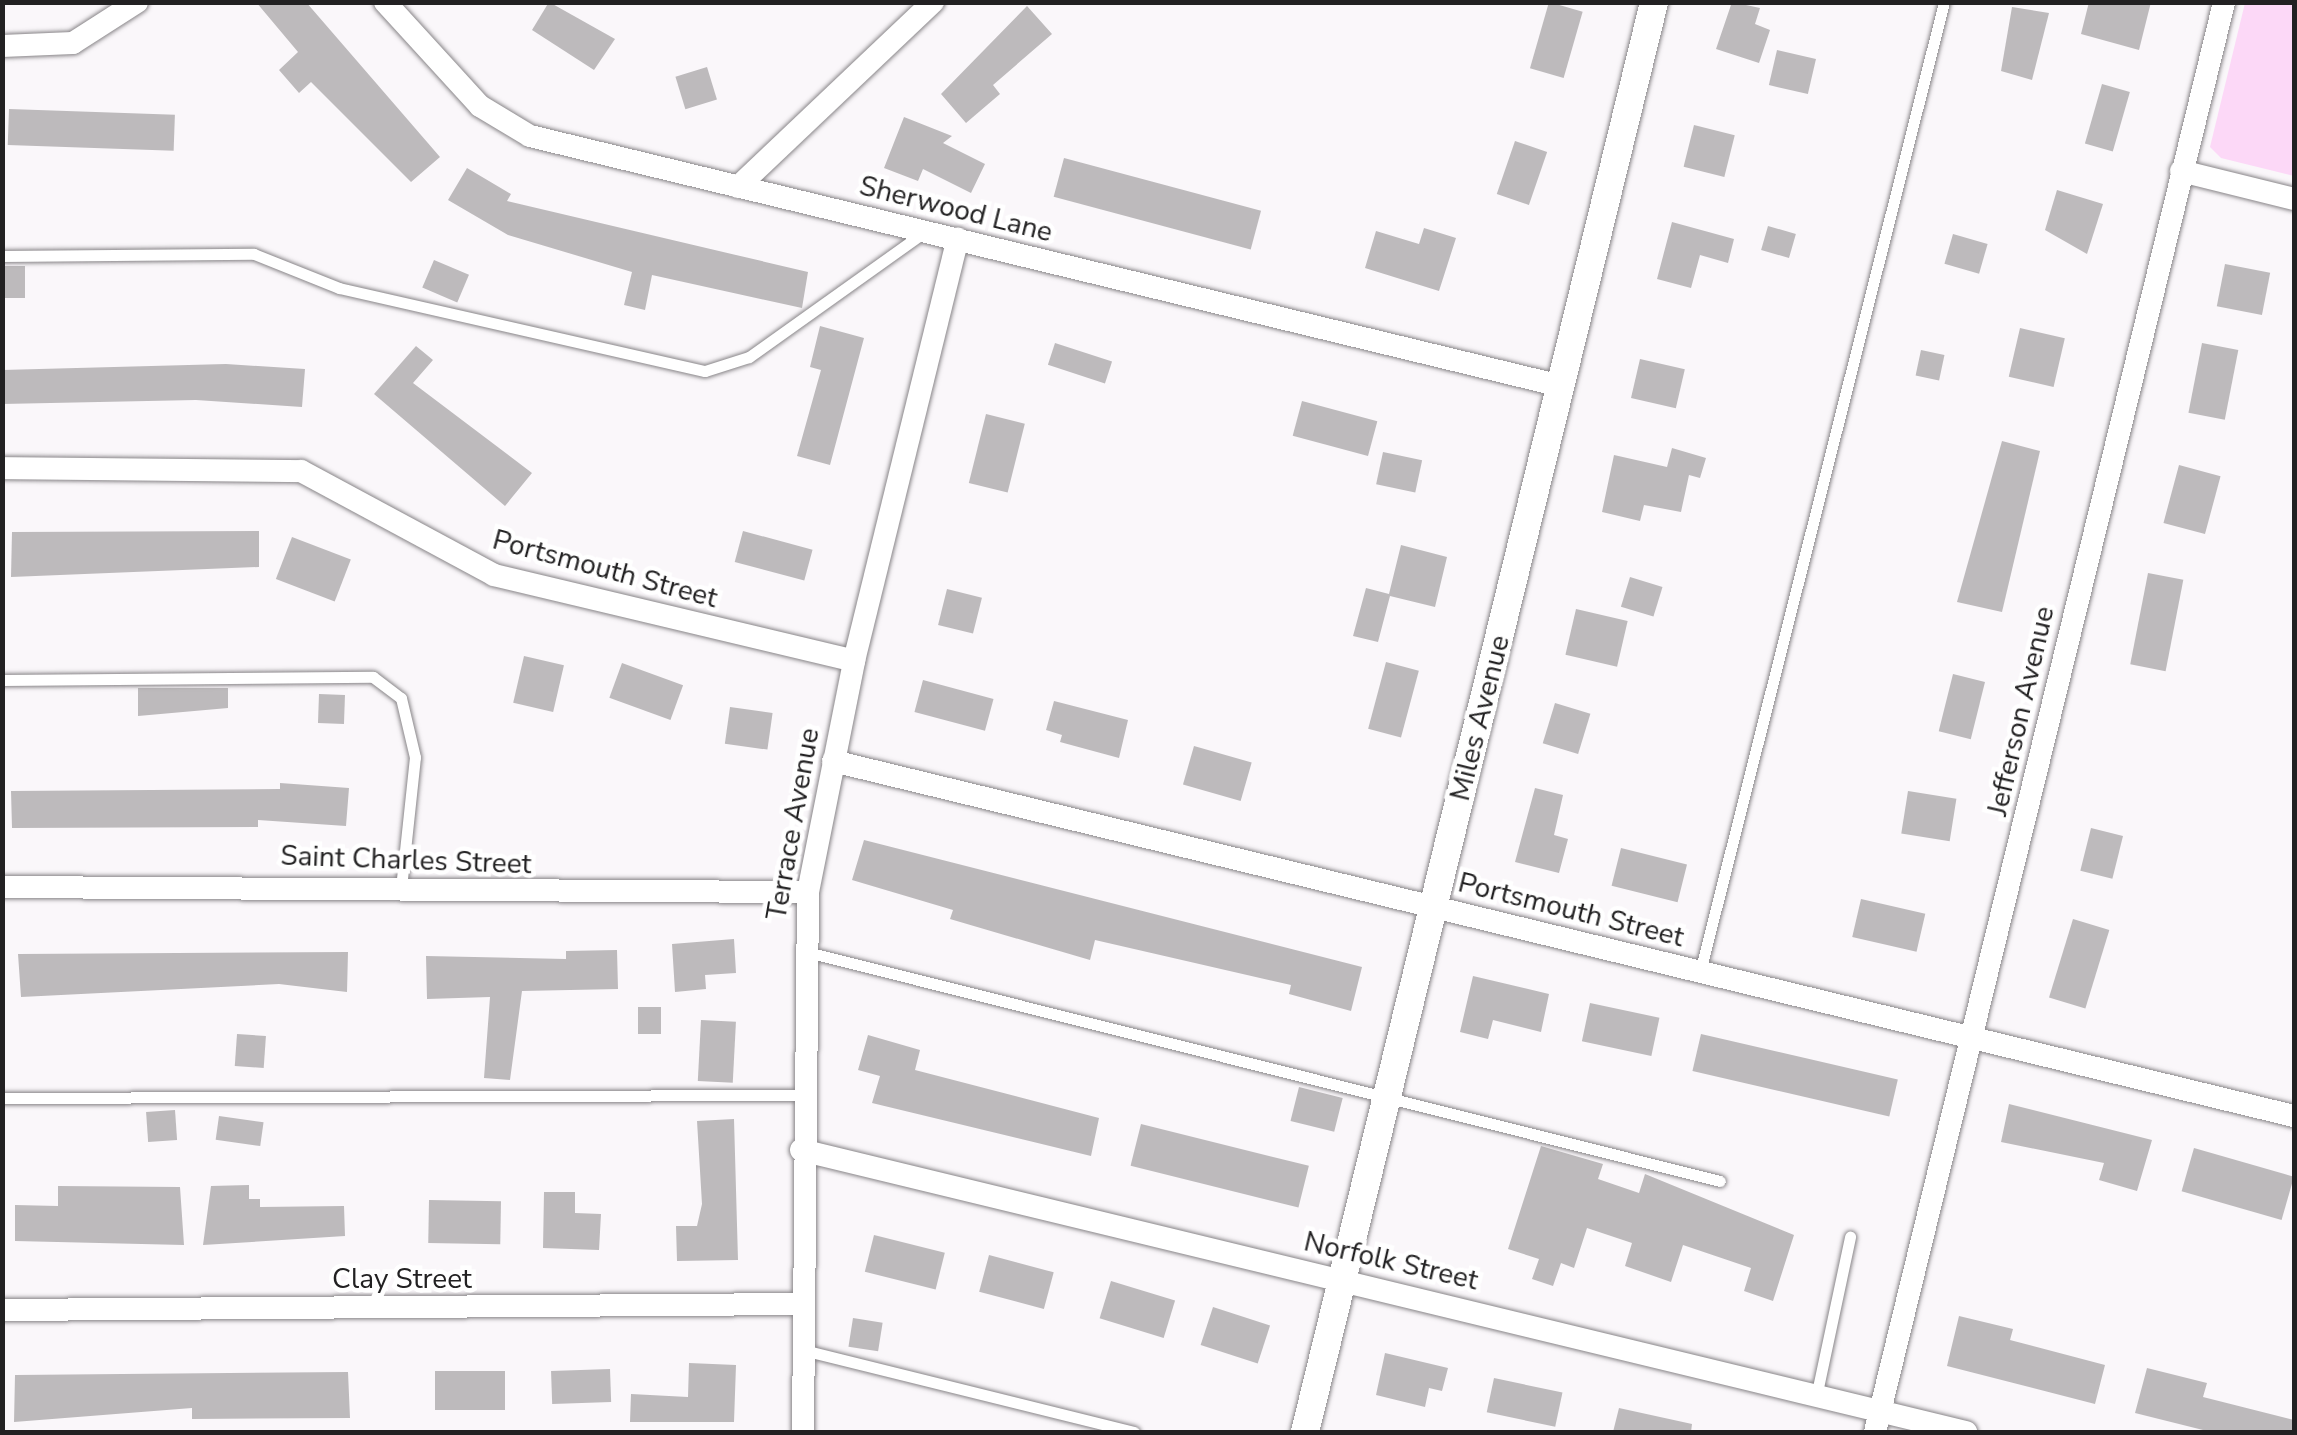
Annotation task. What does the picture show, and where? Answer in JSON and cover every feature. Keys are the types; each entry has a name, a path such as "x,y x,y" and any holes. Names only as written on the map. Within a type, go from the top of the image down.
{"street":[{"path":"2,46 74,43 137,2"},
{"name":"Sherwood Lane","path":"385,2 503,124 738,186 1560,386"},
{"path":"738,186 933,2"},
{"name":"Miles Avenue","path":"1305,1432 1654,2"},
{"name":"Jefferson Avenue","path":"1877,1422 2224,2"},
{"path":"2181,171 2294,199"},
{"name":"Terrace Avenue","path":"803,1432 800,1095 808,892 854,662 958,239"},
{"name":"Portsmouth Street","path":"2,468 301,471 494,575 854,662"},
{"name":"Portsmouth Street","path":"833,761 2294,1116"},
{"name":"Saint Charles Street","path":"2,888 808,892"},
{"name":"Norfolk Street","path":"801,1150 1816,1397 1877,1422 1966,1432"},
{"name":"Clay Street","path":"2,1310 802,1304"}],"lane":[{"path":"1700,972 1944,2"},
{"path":"2,256 254,254 339,288 705,372 749,357 925,231"},
{"path":"2,680 372,676 401,698 415,758 401,890"},
{"path":"803,951 1387,1094 1720,1181"},
{"path":"2,1098 800,1095"},
{"path":"1816,1397 1850,1237"},
{"path":"802,1350 1134,1432"}],"shaded area":[{"path":"2245,3 2294,3 2294,176 2221,158 2210,147"}],"building":[{"path":"256,2 306,2 440,157 411,182 311,82 299,93 279,70 298,52"},
{"path":"549,2 615,39 594,70 532,30"},
{"path":"1549,2 1583,12 1564,78 1530,68"},
{"path":"1732,2 1760,8 1755,24 1770,30 1759,63 1716,49"},
{"path":"2089,2 2151,2 2139,50 2081,34"},
{"path":"1027,6 1052,34 993,85 1000,94 966,123 941,94"},
{"path":"2012,7 2049,13 2032,80 2001,71"},
{"path":"1777,50 1816,59 1808,94 1769,85"},
{"path":"707,67 717,100 685,109 675,77"},
{"path":"2102,84 2130,92 2113,152 2085,144"},
{"path":"9,109 175,115 174,151 8,145"},
{"path":"904,117 952,136 943,143 985,164 971,193 923,169 918,181 884,168"},
{"path":"1694,125 1735,135 1724,177 1684,167"},
{"path":"1515,141 1547,152 1529,205 1497,194"},
{"path":"1064,158 1261,211 1251,249 1054,197"},
{"path":"467,168 511,194 507,201 808,272 802,308 652,275 645,310 624,305 632,272 508,235 448,200"},
{"path":"2057,190 2103,204 2087,254 2045,230"},
{"path":"1672,222 1734,239 1728,263 1700,255 1691,288 1657,279"},
{"path":"1768,226 1796,234 1789,258 1761,250"},
{"path":"1424,228 1456,238 1439,291 1365,268 1376,231 1419,244"},
{"path":"1953,234 1988,244 1979,274 1944,264"},
{"path":"434,260 469,275 457,302 422,288"},
{"path":"2225,264 2270,273 2262,315 2217,306"},
{"path":"2,266 25,266 25,298 2,298"},
{"path":"820,326 864,338 830,465 797,456 821,370 810,367"},
{"path":"2020,328 2065,338 2054,387 2009,377"},
{"path":"1055,343 1112,362 1105,383 1048,365"},
{"path":"2202,343 2238,350 2225,420 2188,413"},
{"path":"416,346 433,360 413,383 532,473 505,506 374,394"},
{"path":"1921,350 1944,355 1939,380 1916,375"},
{"path":"1640,359 1685,369 1676,408 1631,398"},
{"path":"226,364 305,369 302,407 196,400 2,404 2,370"},
{"path":"1302,401 1377,421 1368,456 1293,436"},
{"path":"986,414 1025,424 1008,493 969,483"},
{"path":"2002,441 2040,451 2002,612 1957,602"},
{"path":"1672,448 1706,458 1700,478 1689,475 1681,512 1644,505 1640,521 1602,512 1614,455 1667,467"},
{"path":"1383,452 1422,460 1415,493 1376,484"},
{"path":"2179,465 2221,476 2205,534 2163,523"},
{"path":"259,531 259,567 11,577 12,532"},
{"path":"743,531 813,550 804,581 735,562"},
{"path":"292,537 351,560 335,602 276,579"},
{"path":"1401,545 1447,557 1435,607 1390,596 1378,642 1353,636 1366,588 1389,594"},
{"path":"2148,573 2183,580 2166,671 2130,664"},
{"path":"1630,577 1663,587 1653,617 1621,607"},
{"path":"947,589 982,598 973,634 938,625"},
{"path":"1576,609 1628,621 1617,667 1565,655"},
{"path":"524,656 564,665 553,712 513,703"},
{"path":"1386,662 1419,671 1401,737 1368,729"},
{"path":"622,663 683,685 670,720 609,698"},
{"path":"1953,674 1985,682 1971,739 1939,731"},
{"path":"923,680 994,699 985,731 914,712"},
{"path":"138,688 228,688 228,708 138,716"},
{"path":"319,694 345,695 344,724 318,723"},
{"path":"1054,701 1128,720 1119,758 1060,742 1062,735 1046,730"},
{"path":"1555,703 1590,714 1578,754 1543,743"},
{"path":"730,707 773,713 767,750 725,744"},
{"path":"1194,746 1252,763 1241,801 1183,784"},
{"path":"280,783 349,788 346,826 258,820 258,827 12,828 11,791 280,789"},
{"path":"1535,788 1563,795 1554,835 1568,839 1559,873 1515,862"},
{"path":"1908,791 1956,799 1950,841 1901,833"},
{"path":"2091,828 2123,836 2112,879 2080,871"},
{"path":"864,840 1362,967 1351,1011 1289,994 1291,985 1095,940 1090,960 950,919 953,910 852,880"},
{"path":"1621,848 1687,864 1678,902 1612,886"},
{"path":"1861,899 1925,914 1917,952 1852,937"},
{"path":"2073,919 2109,930 2085,1009 2049,997"},
{"path":"734,939 736,973 705,975 706,989 675,992 672,944"},
{"path":"617,950 618,989 522,991 510,1080 484,1078 490,997 427,999 426,956 566,959 566,951"},
{"path":"348,952 347,992 279,984 21,997 18,954"},
{"path":"1473,976 1549,994 1541,1032 1493,1020 1488,1039 1460,1032"},
{"path":"1590,1003 1659,1018 1651,1056 1582,1041"},
{"path":"638,1007 661,1007 661,1034 638,1034"},
{"path":"701,1020 736,1022 733,1083 698,1081"},
{"path":"237,1034 266,1036 264,1068 235,1066"},
{"path":"1701,1034 1898,1079 1889,1116 1692,1071"},
{"path":"868,1035 920,1050 915,1070 1099,1118 1091,1156 872,1103 880,1076 858,1070"},
{"path":"1299,1087 1343,1098 1334,1132 1291,1121"},
{"path":"2009,1104 2152,1140 2137,1191 2099,1180 2104,1163 2001,1142"},
{"path":"175,1110 177,1140 148,1142 146,1112"},
{"path":"219,1116 264,1122 260,1146 216,1140"},
{"path":"734,1119 738,1260 677,1261 676,1226 697,1226 702,1204 697,1121"},
{"path":"1141,1124 1309,1166 1298,1208 1131,1166"},
{"path":"1541,1146 1603,1164 1598,1179 1639,1193 1645,1174 1794,1235 1773,1301 1744,1291 1751,1268 1683,1245 1671,1282 1625,1266 1632,1243 1587,1228 1574,1268 1561,1263 1553,1286 1532,1279 1539,1259 1508,1249"},
{"path":"2194,1148 2294,1177 2282,1220 2182,1191"},
{"path":"249,1185 249,1199 260,1199 260,1207 344,1206 345,1236 203,1245 211,1186"},
{"path":"58,1186 180,1187 184,1245 15,1241 15,1205 58,1206"},
{"path":"544,1192 575,1192 575,1213 601,1214 599,1250 543,1248"},
{"path":"429,1200 501,1201 500,1244 428,1243"},
{"path":"874,1235 945,1253 936,1290 865,1272"},
{"path":"989,1255 1054,1272 1044,1309 979,1292"},
{"path":"1111,1281 1175,1301 1164,1338 1100,1318"},
{"path":"1213,1307 1270,1326 1258,1364 1201,1345"},
{"path":"1959,1316 2013,1329 2010,1340 2105,1365 2095,1404 1947,1366"},
{"path":"853,1318 883,1323 878,1351 848,1347"},
{"path":"1385,1353 1448,1368 1442,1391 1429,1388 1425,1407 1376,1395"},
{"path":"689,1363 736,1365 734,1422 630,1422 631,1394 688,1397"},
{"path":"2147,1368 2207,1383 2203,1397 2294,1420 2294,1432 2211,1432 2135,1413"},
{"path":"610,1369 611,1402 552,1404 551,1371"},
{"path":"435,1371 505,1371 505,1410 435,1410"},
{"path":"348,1372 350,1418 192,1419 192,1408 14,1422 15,1375"},
{"path":"1494,1378 1562,1393 1555,1427 1487,1412"},
{"path":"1619,1408 1692,1424 1691,1432 1613,1432"}]}
